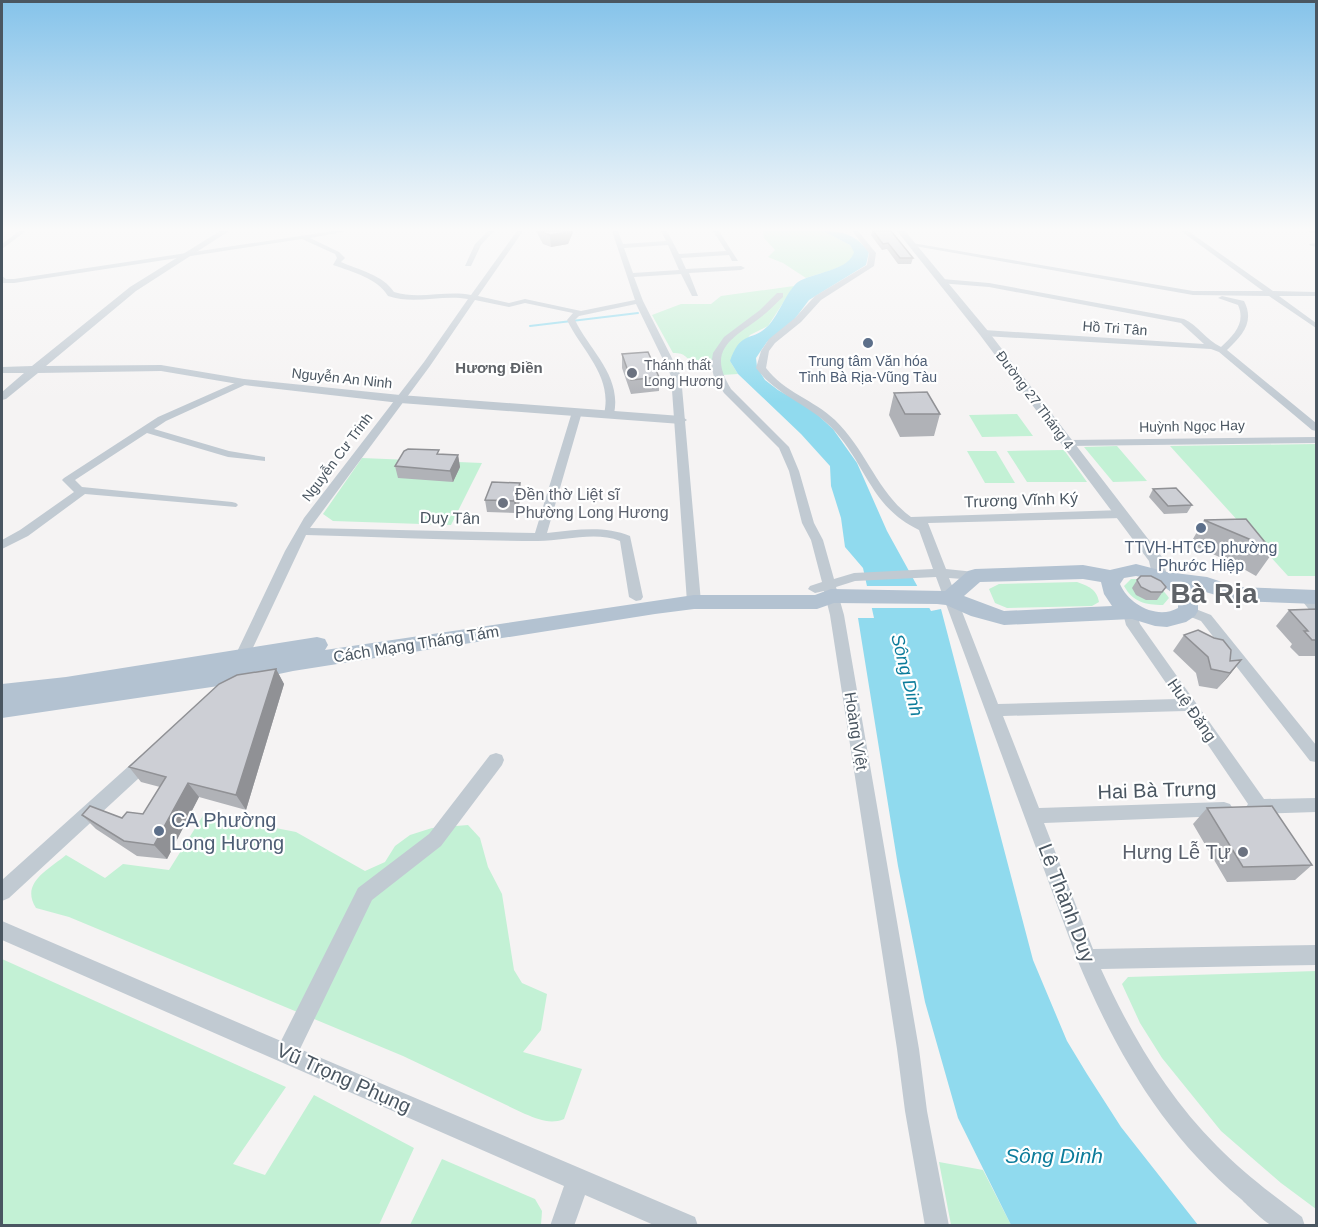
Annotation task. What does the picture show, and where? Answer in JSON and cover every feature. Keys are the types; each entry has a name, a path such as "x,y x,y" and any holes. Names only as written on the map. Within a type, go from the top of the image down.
{"main road":[{"path":"1135,612 1116,598 1110,583 1112,577 1118,573 1136,570 1207,584 1236,594 1313,601"},
{"path":"943,597 975,576 1083,572 1112,577"},
{"path":"1162,576 1183,591 1189,608"},
{"name":"Cách Mạng Tháng Tám","path":"2,693 231,674 636,597 825,590 855,586 943,597"},
{"path":"943,597 978,611 1004,618 1135,612 1161,619 1173,619 1189,608 1236,594"},
{"name":"Cách Mạng Tháng Tám","path":"2,708 231,674 693,596"}],"street":[{"path":"2,397 134,288"},
{"path":"387,288 391,294 410,298 451,295 509,305 525,301 576,310 574,317 605,375 613,403 609,414"},
{"name":"Nguyễn Cư Trinh","path":"231,674 302,531 335,482 400,399 479,288"},
{"path":"635,288 676,376 693,596"},
{"path":"692,288 694,294"},
{"path":"834,288 818,298 798,320 772,341 762,359 761,368 769,380 828,419 849,440 886,504 918,523"},
{"name":"Đường 27 Tháng 4","path":"949,288 1157,560 1162,576"},
{"path":"1012,288 1082,298 1184,321 1192,326 1209,347"},
{"path":"1165,288 1235,300 1241,303 1245,310 1243,330 1222,350 1317,428"},
{"path":"1265,288 1317,326"},
{"path":"1193,293 1317,294"},
{"name":"Hoàng Việt","path":"780,295 765,310 739,328 721,346 715,362 720,381 727,392 784,447 794,471 808,523 817,540 825,590 837,615 908,1049 916,1111 938,1226"},
{"path":"574,317 639,301"},
{"name":"Hồ Tri Tân","path":"984,333 1209,347 1222,350"},
{"name":"Nguyễn An Ninh","path":"2,370 161,368 244,382 400,399 681,420"},
{"path":"2,545 24,533 81,492 68,480 144,429 188,405 244,382"},
{"path":"540,537 577,412"},
{"path":"144,429 228,454 261,459"},
{"name":"Huỳnh Ngọc Hay","path":"1068,443 1317,440"},
{"path":"78,490 232,505"},
{"name":"Trương Vĩnh Ký","path":"918,523 1122,514"},
{"name":"Lê Thành Duy","path":"918,523 943,597 993,710 1088,959 1117,1027 1182,1123 1208,1154 1293,1226"},
{"name":"Duy Tân","path":"302,531 540,537 609,534 622,536 626,539 636,597"},
{"path":"855,586 936,574 975,576"},
{"path":"1189,608 1206,618 1317,756"},
{"name":"Huệ Đăng","path":"1135,612 1131,617 1133,625 1260,807"},
{"path":"993,710 1189,705"},
{"path":"2,892 157,751"},
{"path":"287,1052 365,894 435,840 496,760"},
{"name":"Hai Bà Trưng","path":"1035,816 1317,805"},
{"name":"Vũ Trọng Phụng","path":"2,931 686,1226"},
{"path":"1088,959 1317,955"},
{"path":"562,1226 578,1181"}],"green space":[{"path":"793,288 768,326 750,335 730,361 738,374 722,375 683,355 673,353 652,315 681,304 711,304 721,296"},
{"path":"1017,414 1033,436 982,437 969,415"},
{"path":"1316,444 1316,576 1288,576 1170,446"},
{"path":"1117,446 1147,481 1113,482 1084,447"},
{"path":"1064,450 1087,482 1027,482 1007,451"},
{"path":"967,451 996,451 1015,483 985,483"},
{"path":"362,458 482,463 451,525 333,521 323,514"},
{"path":"1131,579 1153,583 1169,598 1163,605 1136,599 1124,586"},
{"path":"1077,582 1094,591 1099,602 1092,606 1007,608 995,603 989,589 999,584"},
{"path":"204,814 296,832 365,871 385,862 395,846 410,835 432,828 468,825 480,838 488,867 502,894 514,970 522,983 547,994 541,1030 523,1052 582,1069 564,1119 549,1121 525,1114 403,1056 69,917 36,908 31,891 34,884 44,872 66,855 105,878 123,864 169,870"},
{"path":"2,959 286,1087 233,1164 265,1175 314,1095 414,1148 379,1225 2,1225"},
{"path":"1316,971 1316,1209 1281,1183 1221,1131 1162,1058 1140,1023 1122,984 1128,977"},
{"path":"442,1159 535,1199 542,1211 541,1225 410,1225"},
{"path":"939,1162 983,1170 1011,1225 951,1225"}],"water":[{"name":"Sông Dinh","path":"828,288 809,300 794,320 767,342 756,358 757,367 765,380 810,408 833,429 857,463 887,531 931,611 941,609 1033,960 1067,1041 1087,1074 1121,1127 1198,1225 1011,1225 958,1118 925,1002 898,866 858,618 874,618 863,568 845,547 841,518 831,486 830,466 801,434 738,374 730,361 742,340 757,334 769,325 791,290"}],"pier":[{"path":"864,586 922,586 933,608 869,608"}],"building":[{"path":"648,352 659,377 631,380 622,354"},
{"path":"927,392 940,414 905,414 894,393"},
{"path":"408,449 439,450 437,454 458,455 450,471 395,466 404,451"},
{"path":"492,482 520,483 514,501 485,500"},
{"path":"1176,488 1192,505 1168,506 1153,489"},
{"path":"1246,519 1273,552 1204,520"},
{"path":"1141,576 1151,576 1161,581 1166,587 1162,592 1151,592 1141,587 1137,580"},
{"path":"1317,609 1317,640 1312,640 1304,631 1308,631 1289,610"},
{"path":"1198,630 1223,640 1231,650 1230,661 1241,660 1230,673 1211,669 1208,657 1184,635"},
{"path":"276,669 236,795 188,783 154,845 124,841 82,815 90,806 122,818 127,812 143,814 166,777 129,767 219,684 237,675"},
{"path":"1272,806 1312,865 1243,867 1207,808"}],"waterway":[{"path":"530,326 638,313"}],"place":[{"name":"Trung tâm Văn hóa Tỉnh Bà Rịa-Vũng Tàu","path":"868,343"},
{"name":"Thánh thất Long Hương","path":"632,373"},
{"name":"Đền thờ Liệt sĩ Phường Long Hương","path":"503,503"},
{"name":"TTVH-HTCĐ phường Phước Hiệp","path":"1201,528"},
{"name":"CA Phường Long Hương","path":"159,831"},
{"name":"Hưng Lễ Tự","path":"1243,852"}],"district":[{"name":"Hương Điền","path":"499,367"},
{"name":"Bà Rịa","path":"1214,593"}]}
